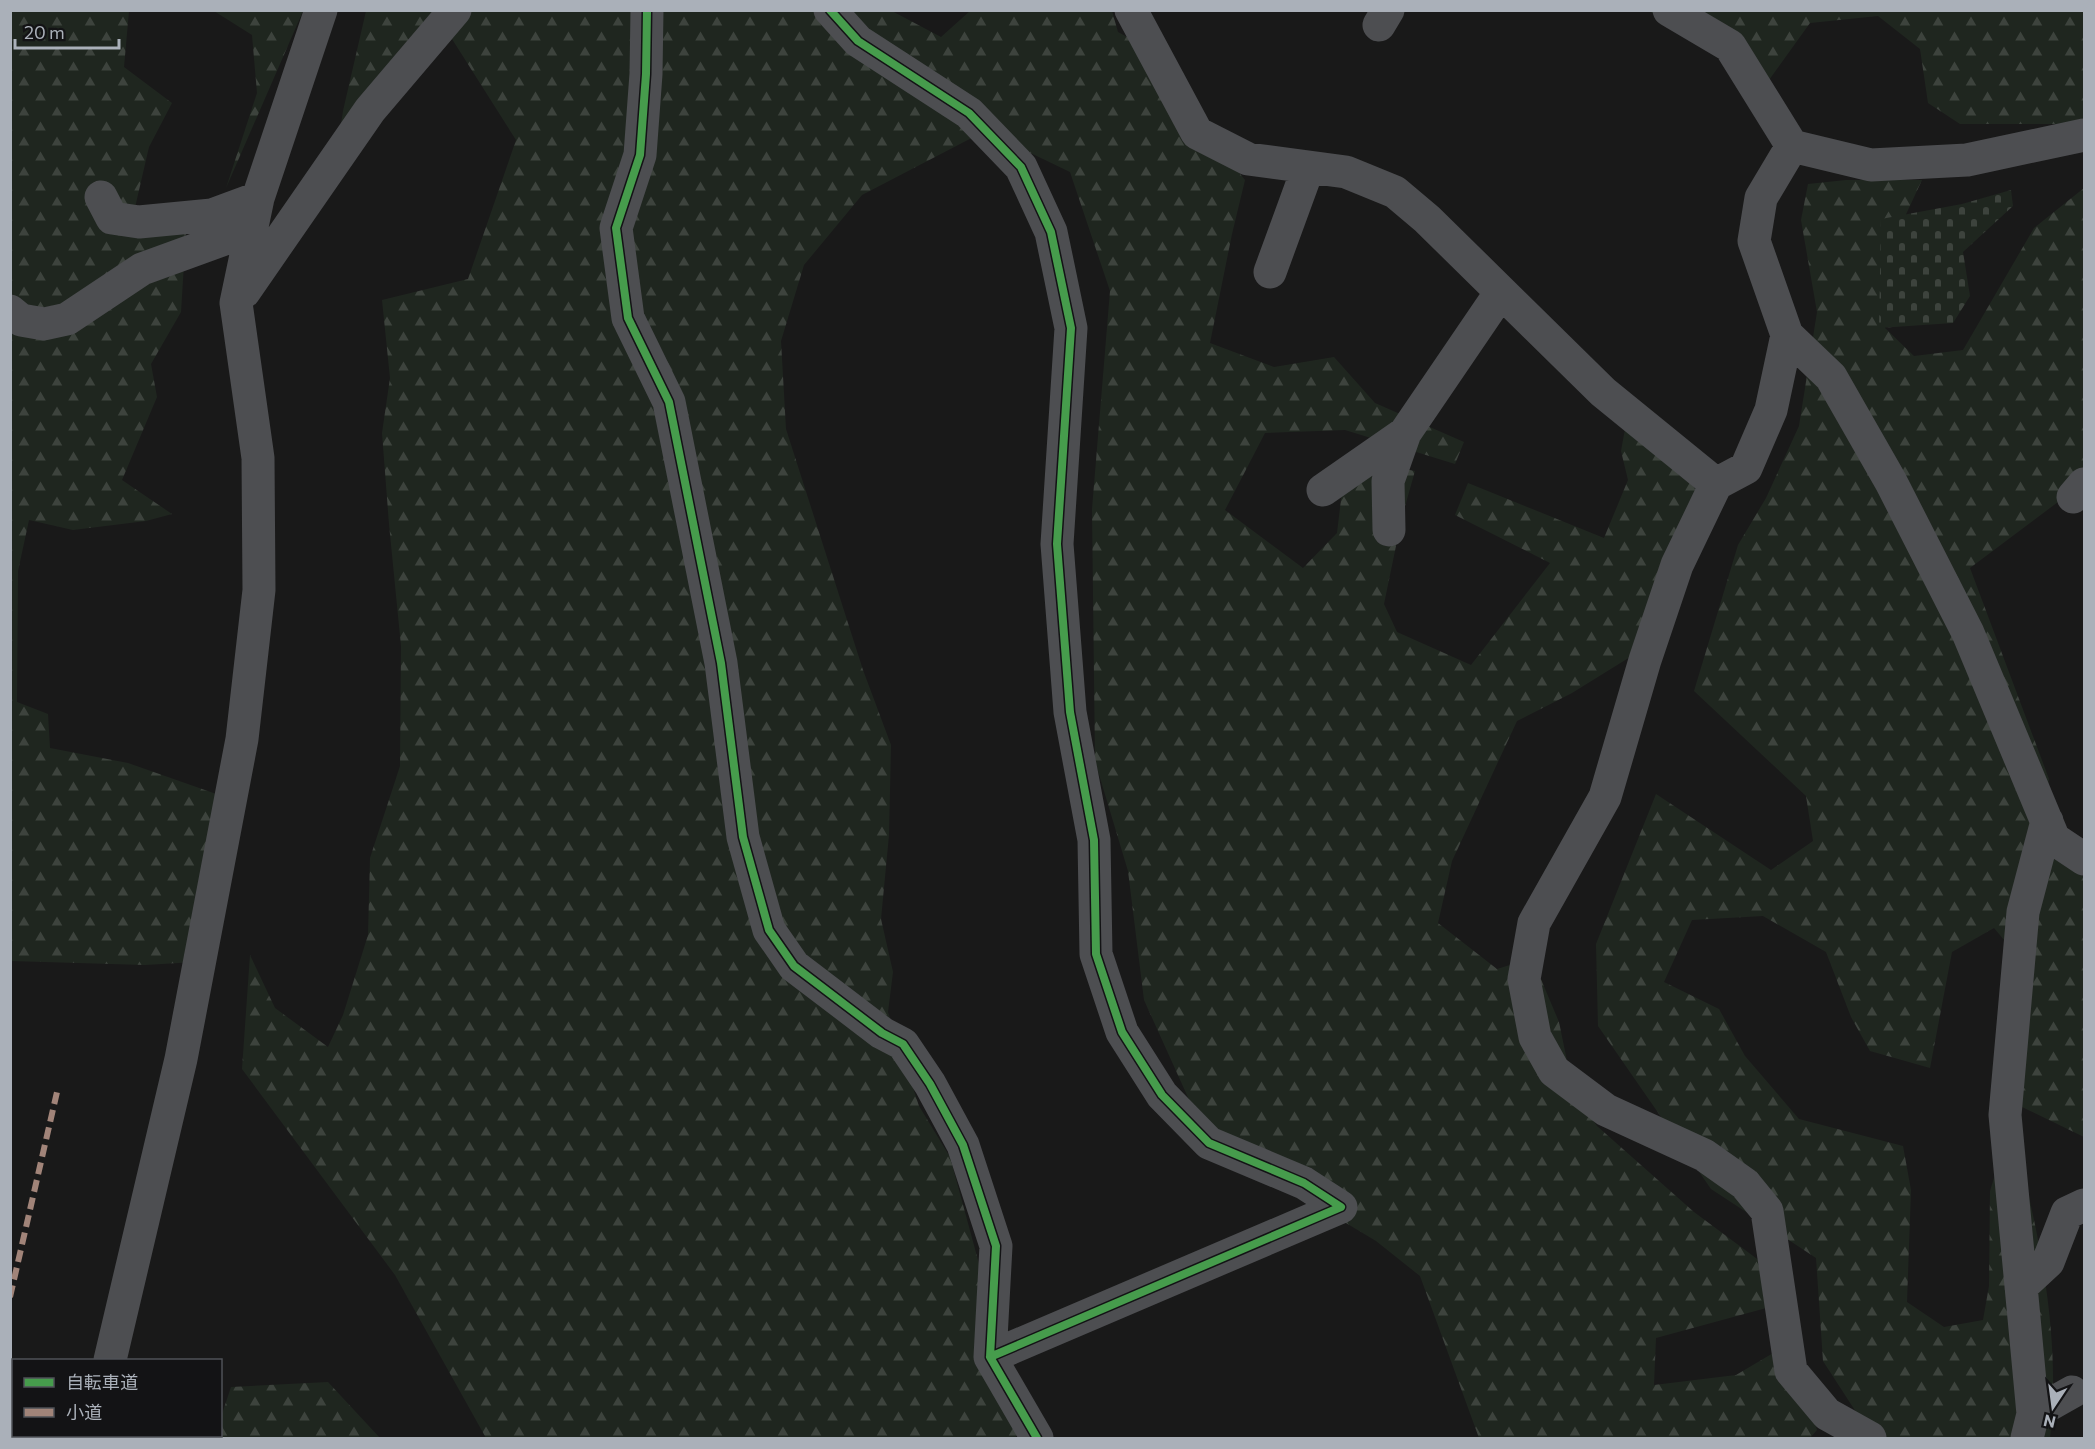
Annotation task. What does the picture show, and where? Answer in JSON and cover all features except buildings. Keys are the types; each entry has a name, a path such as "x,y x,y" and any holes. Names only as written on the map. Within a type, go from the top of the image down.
{"street":[{"path":"110,1359 181,1059 242,739 260,590 258,458 236,303 255,214 321,10"},
{"path":"236,303 370,110 455,10"},
{"path":"647,10 646,74 640,155 616,228 628,318 669,402 721,662 743,837 769,930 794,966 882,1033 903,1044 930,1084 963,1145 996,1246 990,1358 1037,1438"},
{"path":"830,10 858,41 969,113 1021,167 1051,232 1071,328 1057,544 1070,712 1094,840 1096,954 1122,1032 1162,1095 1209,1143 1304,1183 1341,1207 990,1358"},
{"path":"1131,10 1197,133 1248,159 1346,172 1395,192 1427,219 1603,392 1716,484"},
{"path":"1669,10 1730,46 1792,146 1871,165 1968,160 2085,135"},
{"path":"1792,146 1761,198 1754,241 1787,335 1831,377 1891,482 1968,633 2054,839 2085,859"},
{"path":"1270,272 1308,168"},
{"path":"101,197 112,218 139,222 212,215 255,214"},
{"path":"10,311 21,320 44,324 67,319 142,270 255,214"},
{"path":"1389,530 1388,482 1405,433 1501,292"},
{"path":"1787,335 1771,410 1746,468 1716,484 1677,565 1645,660 1605,797 1534,923 1524,979 1535,1037 1554,1071 1606,1110 1704,1155 1745,1184 1767,1211 1791,1371 1827,1414 1870,1438"},
{"path":"1323,490 1405,433"},
{"path":"2030,1426 2021,1287 2005,1115 2023,912 2047,821"},
{"path":"2021,1287 2048,1262 2067,1213 2085,1205"},
{"path":"2030,1426 2072,1392"}],"green space":[{"path":"890,10 941,37 970,11 1112,11 1118,32 1158,54 1203,127 1245,180 1210,343 1274,367 1334,357 1375,403 1464,442 1455,464 1345,430 1265,433 1225,510 1303,568 1337,533 1346,458 1415,471 1402,517 1384,604 1397,632 1471,665 1550,563 1455,515 1468,483 1604,538 1628,480 1621,451 1627,418 1681,465 1713,512 1664,636 1572,693 1517,721 1452,861 1438,923 1497,969 1532,958 1559,1022 1573,1090 1597,1126 1694,1212 1776,1273 1770,1307 1656,1338 1654,1385 1736,1375 1792,1342 1817,1430 1810,1438 1479,1438 1420,1276 1376,1241 1251,1166 1191,1104 1144,1000 1128,871 1095,761 1092,509 1110,291 1070,172 985,131 862,195 804,265 781,341 786,429 863,670 891,745 889,835 881,919 893,972 888,1012 919,1106 950,1157 994,1319 1017,1435 1015,1438 486,1438 395,1275 242,1069 250,955 275,1008 328,1047 343,1015 368,935 370,858 400,766 401,646 382,433 390,378 382,300 468,279 516,140 452,39 360,144 332,181 343,111 366,11"},
{"path":"11,11 129,11 124,67 172,103 149,147 130,229 186,231 181,312 151,364 157,397 122,480 172,514 146,521 73,530 29,520 18,571 17,702 48,714 50,748 128,763 222,796 195,962 145,965 11,961"},
{"path":"214,11 303,11 226,188 257,93 252,35"},
{"path":"1649,11 2084,11 2084,124 1960,124 1928,103 1920,49 1878,16 1810,23 1769,80"},
{"path":"1846,180 1922,180 1881,268 1885,328 1914,356 1963,350 2034,228 2084,188 2084,475 2062,499 1970,568 2049,779 2040,845 2084,877 2084,1137 2022,1107 2030,971 1994,928 1952,952 1930,1068 1870,1051 1851,1017 1826,952 1763,916 1692,920 1664,982 1719,1009 1745,1056 1799,1119 1903,1146 1911,1190 1907,1302 1944,1327 1983,1320 1989,1286 1990,1191 2011,1122 2038,1239 2050,1318 2053,1398 2050,1438 1888,1438 1856,1412 1823,1361 1816,1258 1711,1189 1598,1026 1596,944 1656,794 1771,870 1813,841 1806,796 1694,691 1738,545 1766,498 1799,426 1817,312 1801,220 1808,184"},
{"path":"2011,190 2013,206 1963,252 1970,296 1953,323 1879,328 1881,219 1962,204"},
{"path":"328,1382 380,1438 213,1438 222,1437 222,1414 231,1387"}],"marked path":[{"path":"10,1297 57,1092"}],"cycle path":[{"path":"647,10 646,74 640,155 616,228 628,318 669,402 721,663 743,837 769,930 794,966 882,1033 903,1044 930,1084 963,1145 996,1246 990,1357 1037,1438"},
{"path":"830,10 858,41 969,113 1021,167 1051,232 1071,328 1057,544 1070,712 1094,840 1096,954 1122,1032 1162,1095 1209,1143 1304,1183 1341,1207 990,1357"}]}
